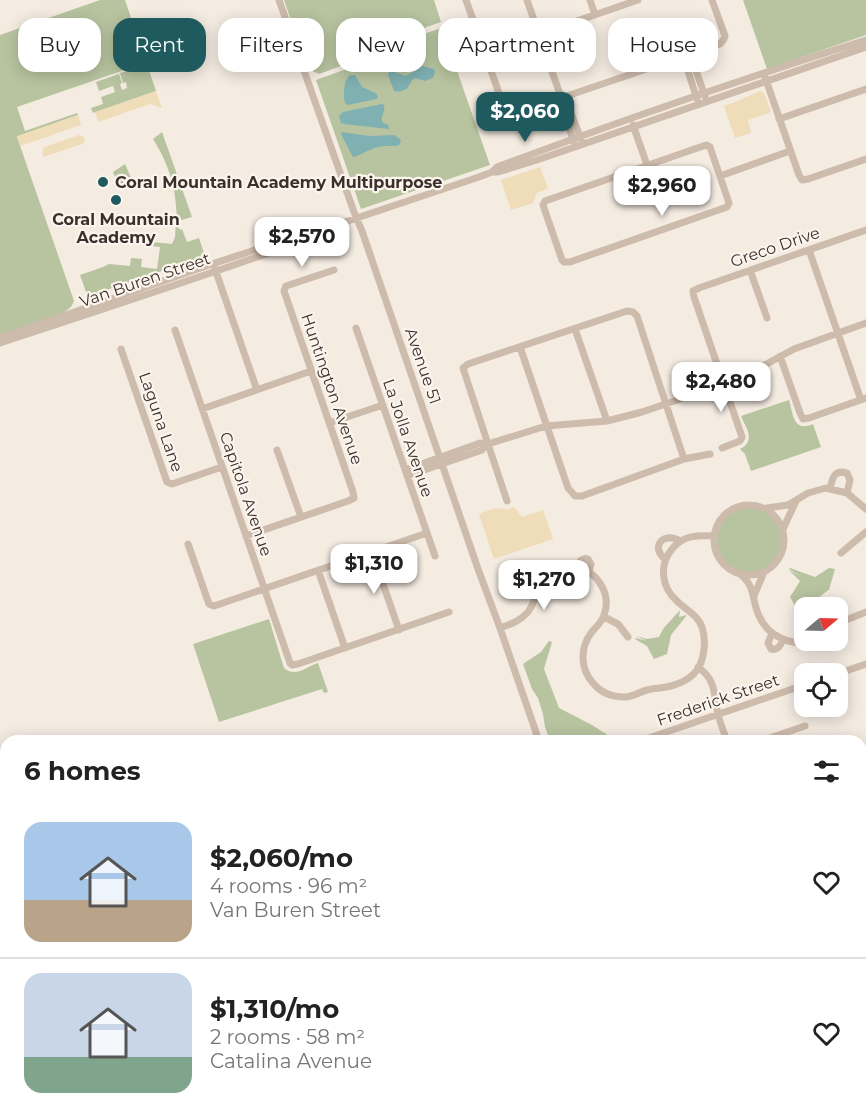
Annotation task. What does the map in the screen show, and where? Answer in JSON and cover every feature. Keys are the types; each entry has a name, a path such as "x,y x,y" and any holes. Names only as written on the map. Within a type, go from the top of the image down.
{"street":[{"name":"Avenue 51","path":"279,0 537,735"},
{"path":"466,0 472,18"},
{"path":"527,0 533,18"},
{"path":"590,0 595,15"},
{"path":"586,18 638,0"},
{"path":"712,0 725,36 718,45"},
{"name":"Van Buren Street","path":"492,172 497,167 576,138 866,40"},
{"name":"Van Buren Street","path":"0,343 96,312 322,228 579,146 866,46"},
{"path":"491,72 506,113 512,121"},
{"path":"552,72 562,99 567,103 579,146"},
{"path":"562,99 638,72"},
{"path":"692,72 703,103"},
{"path":"764,73 798,175 802,180 866,159"},
{"path":"779,119 866,89"},
{"path":"631,119 647,165"},
{"path":"708,146 729,206 570,262 564,262 560,257 543,202 647,165 708,146"},
{"path":"720,176 790,151"},
{"name":"Greco Drive","path":"724,384 693,291 866,230"},
{"path":"780,356 803,419 863,399 809,250"},
{"name":"Van Buren Street","path":"0,338 117,297 214,267"},
{"path":"214,267 257,390"},
{"name":"Huntington Avenue","path":"301,517 354,498 284,288 334,270"},
{"path":"750,270 767,318"},
{"path":"80,306 109,296 117,297"},
{"path":"507,501 486,444 463,368 468,364 627,311 637,316 684,459"},
{"path":"406,473 441,461 480,443 486,444 546,426 623,418 750,374 780,356 807,344 866,323"},
{"name":"La Jolla Avenue","path":"356,328 435,556"},
{"path":"575,329 606,421"},
{"name":"Capitola Avenue","path":"175,330 288,660 292,665 298,664 345,648"},
{"path":"520,347 568,488 575,496 684,459 710,454"},
{"name":"Laguna Lane","path":"121,349 167,482 172,484 222,467"},
{"path":"202,409 311,371"},
{"path":"722,448 742,440 724,384"},
{"path":"329,423 382,405"},
{"path":"246,536 301,517 277,450"},
{"path":"830,489 834,476 843,472 847,473 850,480 847,493"},
{"path":"767,508 777,518 783,529 784,542 781,555 774,565 764,572 747,575 733,572 723,563 716,550 714,536 718,524 733,508 745,504 767,508 788,505 813,491 830,489 847,493 866,509"},
{"path":"783,529 796,501"},
{"path":"841,554 866,532"},
{"path":"188,544 211,606 427,533"},
{"path":"500,628 517,621 527,613 534,602 540,584 551,573 562,568 577,567 589,572 606,595 604,617 586,640 582,660 592,683 609,694 629,697 677,684 688,678 698,667 703,653 704,635 695,616 678,603 669,591 663,574 665,559 680,541 696,535 714,536"},
{"path":"665,559 659,554 660,542 669,537 680,541"},
{"path":"372,552 399,630"},
{"path":"577,567 582,560 588,559 591,564 589,572"},
{"path":"318,570 345,648 449,612"},
{"path":"754,596 764,572"},
{"path":"740,574 750,585 760,619 772,633 783,640 794,643"},
{"path":"848,619 866,612"},
{"path":"604,617 618,624 628,637"},
{"path":"772,633 768,643 771,650 776,650 783,640"},
{"path":"848,670 866,664"},
{"path":"698,667 711,681 725,735"},
{"name":"Frederick Street","path":"658,735 794,688"},
{"path":"779,735 805,726"}],"green space":[{"path":"100,0 125,0 131,18 113,18 113,72 119,72 17,107 25,131 77,113 78,115 17,137 74,301 71,307 62,314 0,336 0,35 18,29 18,72 101,72 101,18 49,18"},
{"path":"284,0 434,0 440,18 438,23 426,27 426,18 336,18 336,68 319,74 315,72 324,72 324,18 290,18"},
{"path":"743,0 866,0 866,35 767,69"},
{"path":"438,29 438,72 457,72 490,165 361,209 316,80 338,72 426,72 426,33"},
{"path":"150,72 156,91 93,113 91,108 103,104 101,97 115,92 113,86 99,91 96,82 119,74 122,90 127,88 120,73"},
{"path":"162,132 192,217 178,221 171,178 153,139"},
{"path":"125,164 132,180 118,186 120,178 115,177 113,172"},
{"path":"176,222 180,230 182,229 187,242 199,238 205,256 92,295 86,292 80,275 109,264 130,266 131,258 142,259 141,267 157,269 160,247 141,245 142,241 172,244"},
{"path":"789,400 793,416 798,424 806,426 813,424 821,447 751,471 745,454 740,449 745,446 749,438 741,416"},
{"path":"750,507 762,510 773,517 780,528 783,540 780,552 773,563 762,570 750,573 738,570 727,563 720,552 717,540 720,528 727,517 738,510"},
{"path":"829,568 835,569 829,590 819,597 794,597 794,604 790,597 800,581 789,570 802,577 789,569 815,577"},
{"path":"680,610 679,617 687,615 671,635 667,654 654,659 647,646 635,639 647,641 636,636 647,639 659,637"},
{"path":"269,619 284,668 297,672 318,663 328,692 324,693 322,689 219,722 193,644"},
{"path":"549,641 552,642 544,669 559,708 608,735 548,735 538,698 532,689 523,664 541,652"}],"sand":[{"path":"156,91 162,108 150,104 98,122 95,112"},
{"path":"760,91 764,93 771,112 748,120 751,133 735,138 724,106"},
{"path":"78,115 81,125 20,146 17,136"},
{"path":"79,135 85,140 82,144 43,157 43,148"},
{"path":"540,167 548,188 537,193 533,203 511,210 501,180"},
{"path":"514,507 522,517 543,510 553,539 494,559 479,514"}],"water":[{"path":"426,67 434,69 435,72 433,78 425,81 415,78 407,89 394,91 389,72 405,76 426,72"},
{"path":"350,75 355,75 362,87 376,93 378,98 348,105 345,103 345,84"},
{"path":"382,104 384,107 382,122 388,125 389,129 341,123 339,116 343,112"},
{"path":"342,132 369,136 394,135 401,141 399,145 378,147 353,157"}],"place":[{"name":"Coral Mountain Academy Multipurpose","path":"103,182"},
{"name":"Coral Mountain Academy","path":"116,200"}]}
